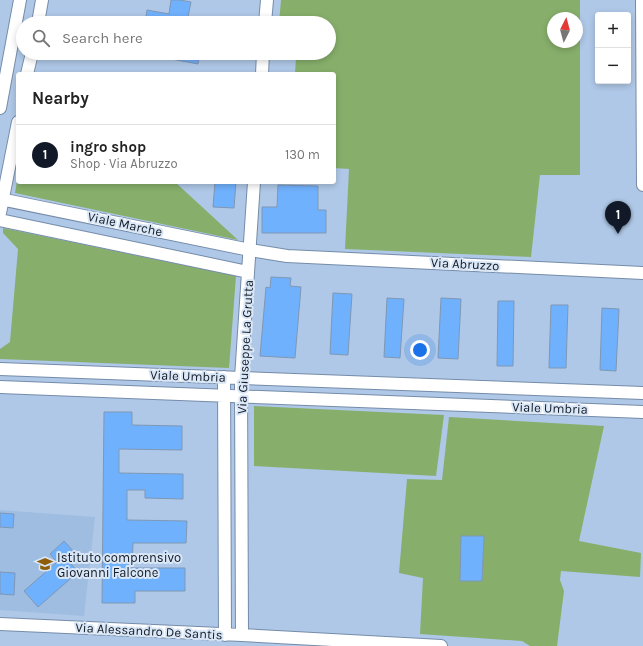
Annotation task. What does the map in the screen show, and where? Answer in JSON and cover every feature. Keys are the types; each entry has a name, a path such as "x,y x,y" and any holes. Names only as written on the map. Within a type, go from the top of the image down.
{"street":[{"path":"17,16 20,0"},
{"path":"39,16 42,0"},
{"path":"266,16 267,0"},
{"path":"642,0 643,185"},
{"path":"0,108 16,22"},
{"path":"28,72 31,60"},
{"path":"262,72 263,60"},
{"path":"0,213 1,199 16,131"},
{"name":"Via Giuseppe La Grutta","path":"242,635 242,378 254,184"},
{"name":"Viale Marche","path":"1,199 249,261"},
{"name":"Viale Marche","path":"0,220 217,266 249,261"},
{"name":"Via Abruzzo","path":"249,261 287,256 643,273"},
{"name":"Viale Umbria","path":"0,368 643,393"},
{"name":"Via Giuseppe La Grutta","path":"224,377 225,635"},
{"path":"376,383 376,402"},
{"name":"Viale Umbria","path":"0,387 643,412"},
{"name":"Viale Umbria","path":"496,406 497,388"},
{"name":"Viale Umbria","path":"604,392 604,410"},
{"path":"225,513 242,513"},
{"name":"Via Alessandro De Santis","path":"0,624 441,646"}],"shaded area":[{"name":"Istituto comprensivo Giovanni Falcone","path":"0,510 95,517 84,616 0,610"}],"green space":[{"path":"281,0 580,0 580,12 547,12 547,48 580,48 580,175 540,175 531,257 345,249 349,169 336,168 336,72 295,72 296,60 336,60 336,16 280,16"},
{"path":"16,184 177,184 238,240 15,193"},
{"path":"3,228 236,276 229,368 0,359 0,349 10,342 18,249 3,233"},
{"path":"254,406 444,415 436,476 254,466"},
{"path":"449,417 604,426 579,541 641,553 640,577 561,571 560,580 564,591 557,646 530,646 522,641 420,634 423,578 399,573 407,479 442,480"}],"building":[{"path":"171,0 191,2 188,16 146,16 147,10 169,14"},
{"path":"177,60 199,60 198,64"},
{"path":"215,184 236,184 234,208 213,207"},
{"path":"278,185 318,186 318,210 326,210 326,233 262,233 262,207 277,207"},
{"path":"271,277 291,278 290,286 301,287 295,358 260,356 266,287 270,288"},
{"path":"333,293 352,294 348,355 330,354"},
{"path":"387,298 404,299 400,358 384,357"},
{"path":"441,298 461,299 458,359 438,358"},
{"path":"498,301 514,301 513,366 497,366"},
{"path":"551,305 568,305 566,368 549,368"},
{"path":"602,308 619,309 616,371 600,370"},
{"path":"104,412 132,412 132,425 182,426 182,450 119,449 119,473 183,474 183,499 145,498 145,490 127,490 127,520 187,521 186,543 133,543 132,568 185,568 185,591 135,591 135,603 102,603"},
{"path":"0,513 14,514 13,528 0,527"},
{"path":"461,536 484,536 482,581 460,581"},
{"path":"64,541 75,553 67,559 78,572 38,607 24,591 57,562 50,554"},
{"path":"0,572 15,573 14,595 0,594"}],"place":[{"name":"ingro shop","path":"618,234"},
{"name":"Istituto comprensivo Giovanni Falcone","path":"45,564"}]}
